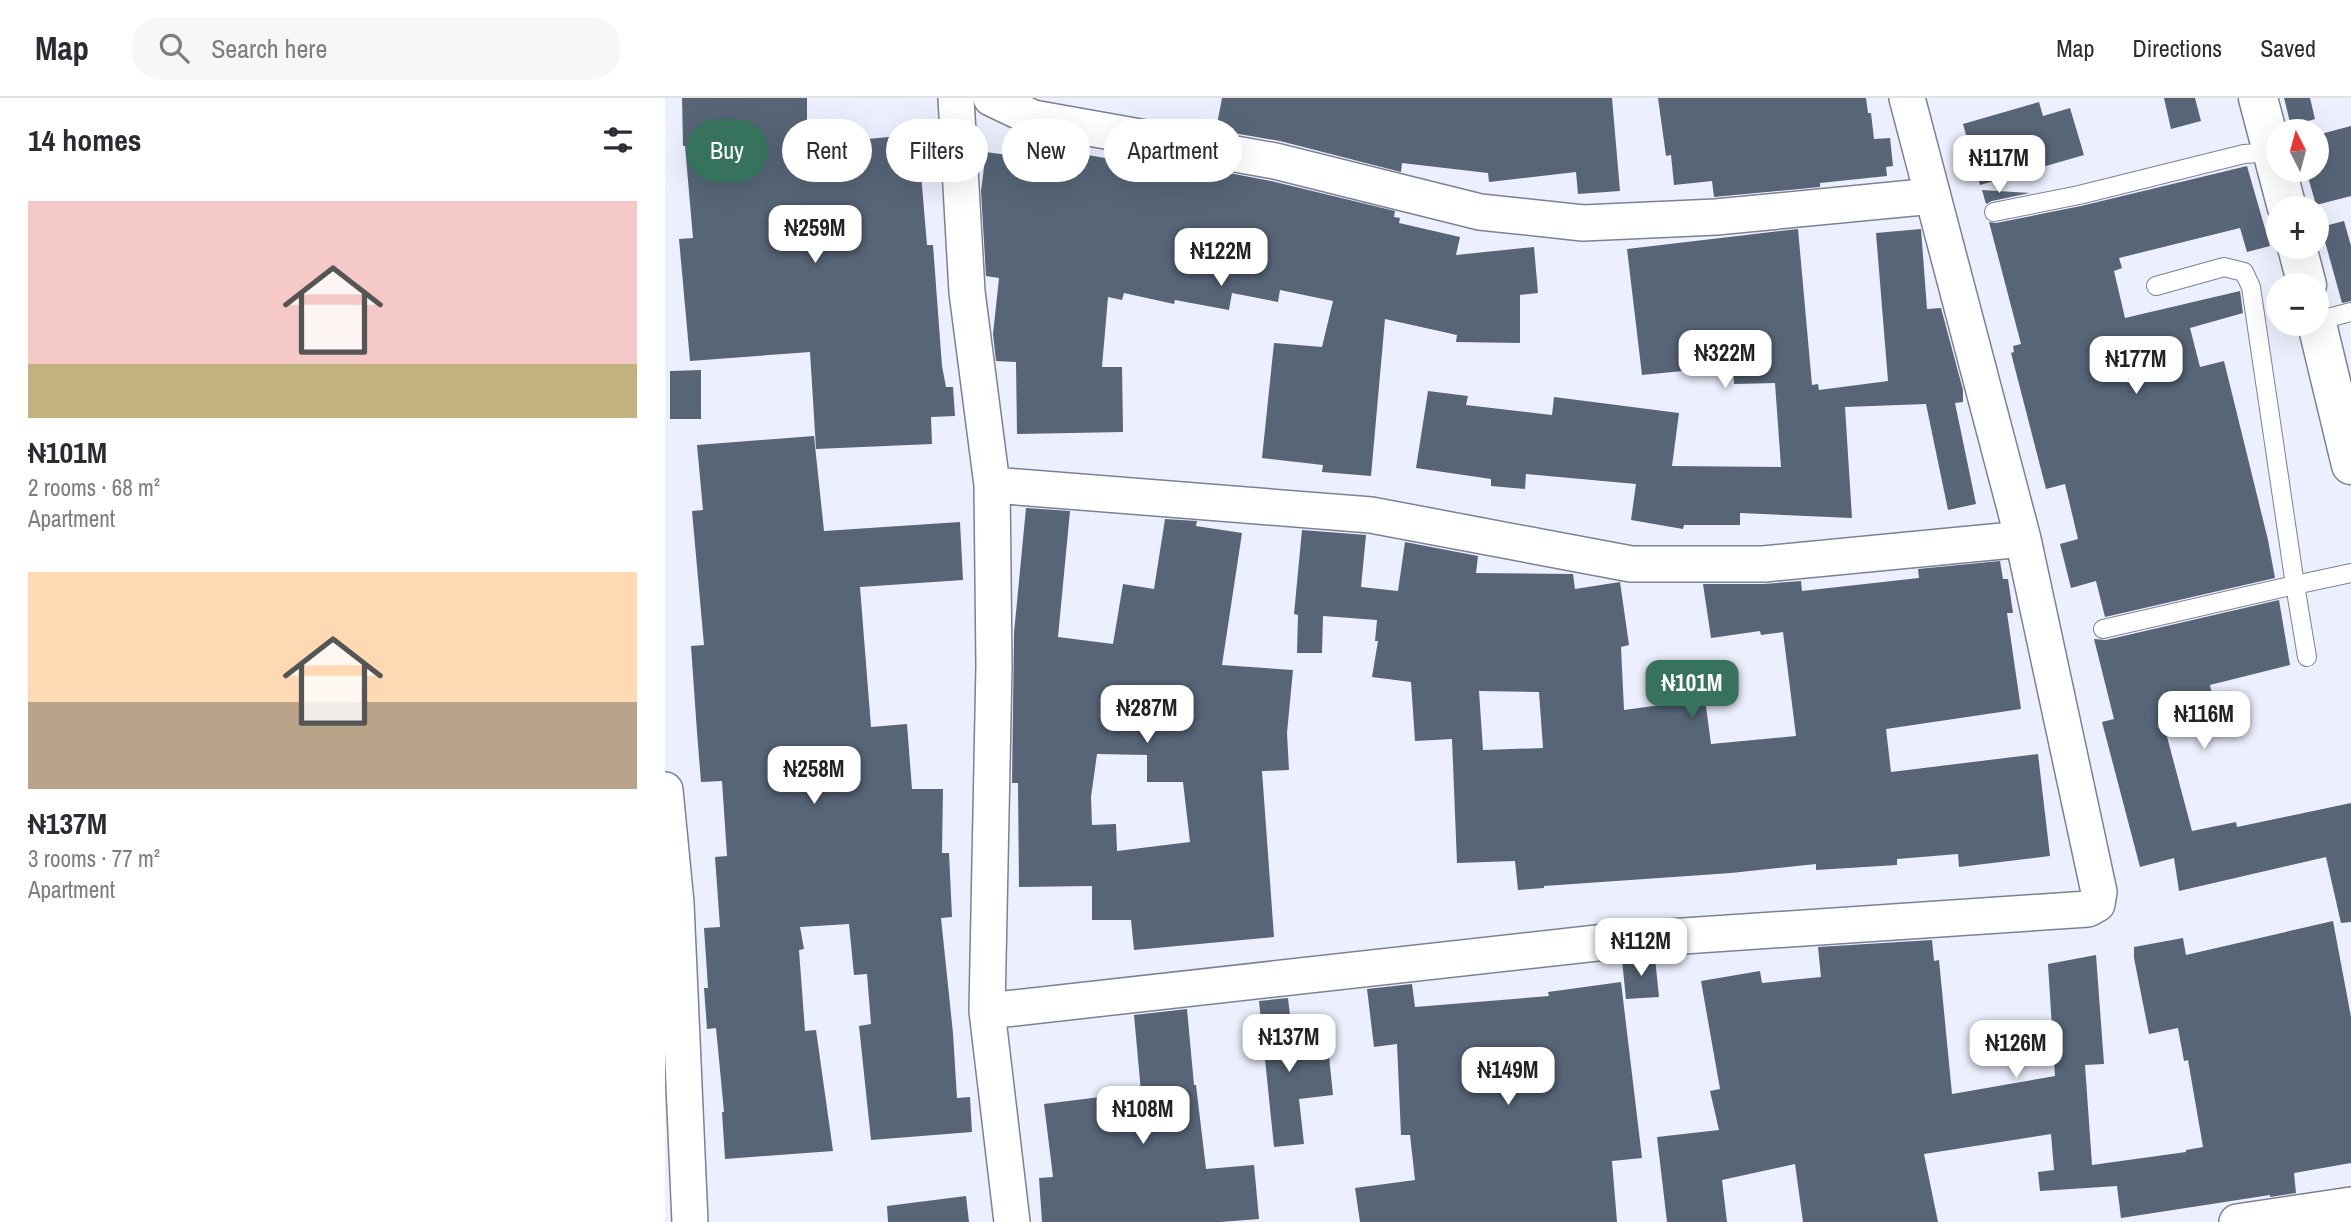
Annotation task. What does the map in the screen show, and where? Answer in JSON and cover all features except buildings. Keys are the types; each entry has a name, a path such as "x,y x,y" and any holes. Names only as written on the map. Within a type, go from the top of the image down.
{"street":[{"path":"956,98 967,292 992,485 994,665 987,1011 1012,1222"},
{"path":"991,98 1033,118 1275,161 1480,212 1583,223 1716,217 1933,196"},
{"path":"987,1011 1624,940 2088,909 2097,904 2099,892 2024,539 1907,98"},
{"path":"2258,98 2266,129"},
{"path":"2320,336 2351,465"},
{"path":"992,485 1371,515 1631,564 1763,564 2024,539"},
{"path":"665,790 667,833 676,903 681,1211"},
{"path":"2237,1222 2351,1205"}],"lane":[{"path":"1994,212 2079,195 2243,154 2266,152"},
{"path":"2156,286 2224,267 2244,272 2251,287 2307,657"},
{"path":"2329,318 2351,312"},
{"path":"2103,629 2351,573"}]}
